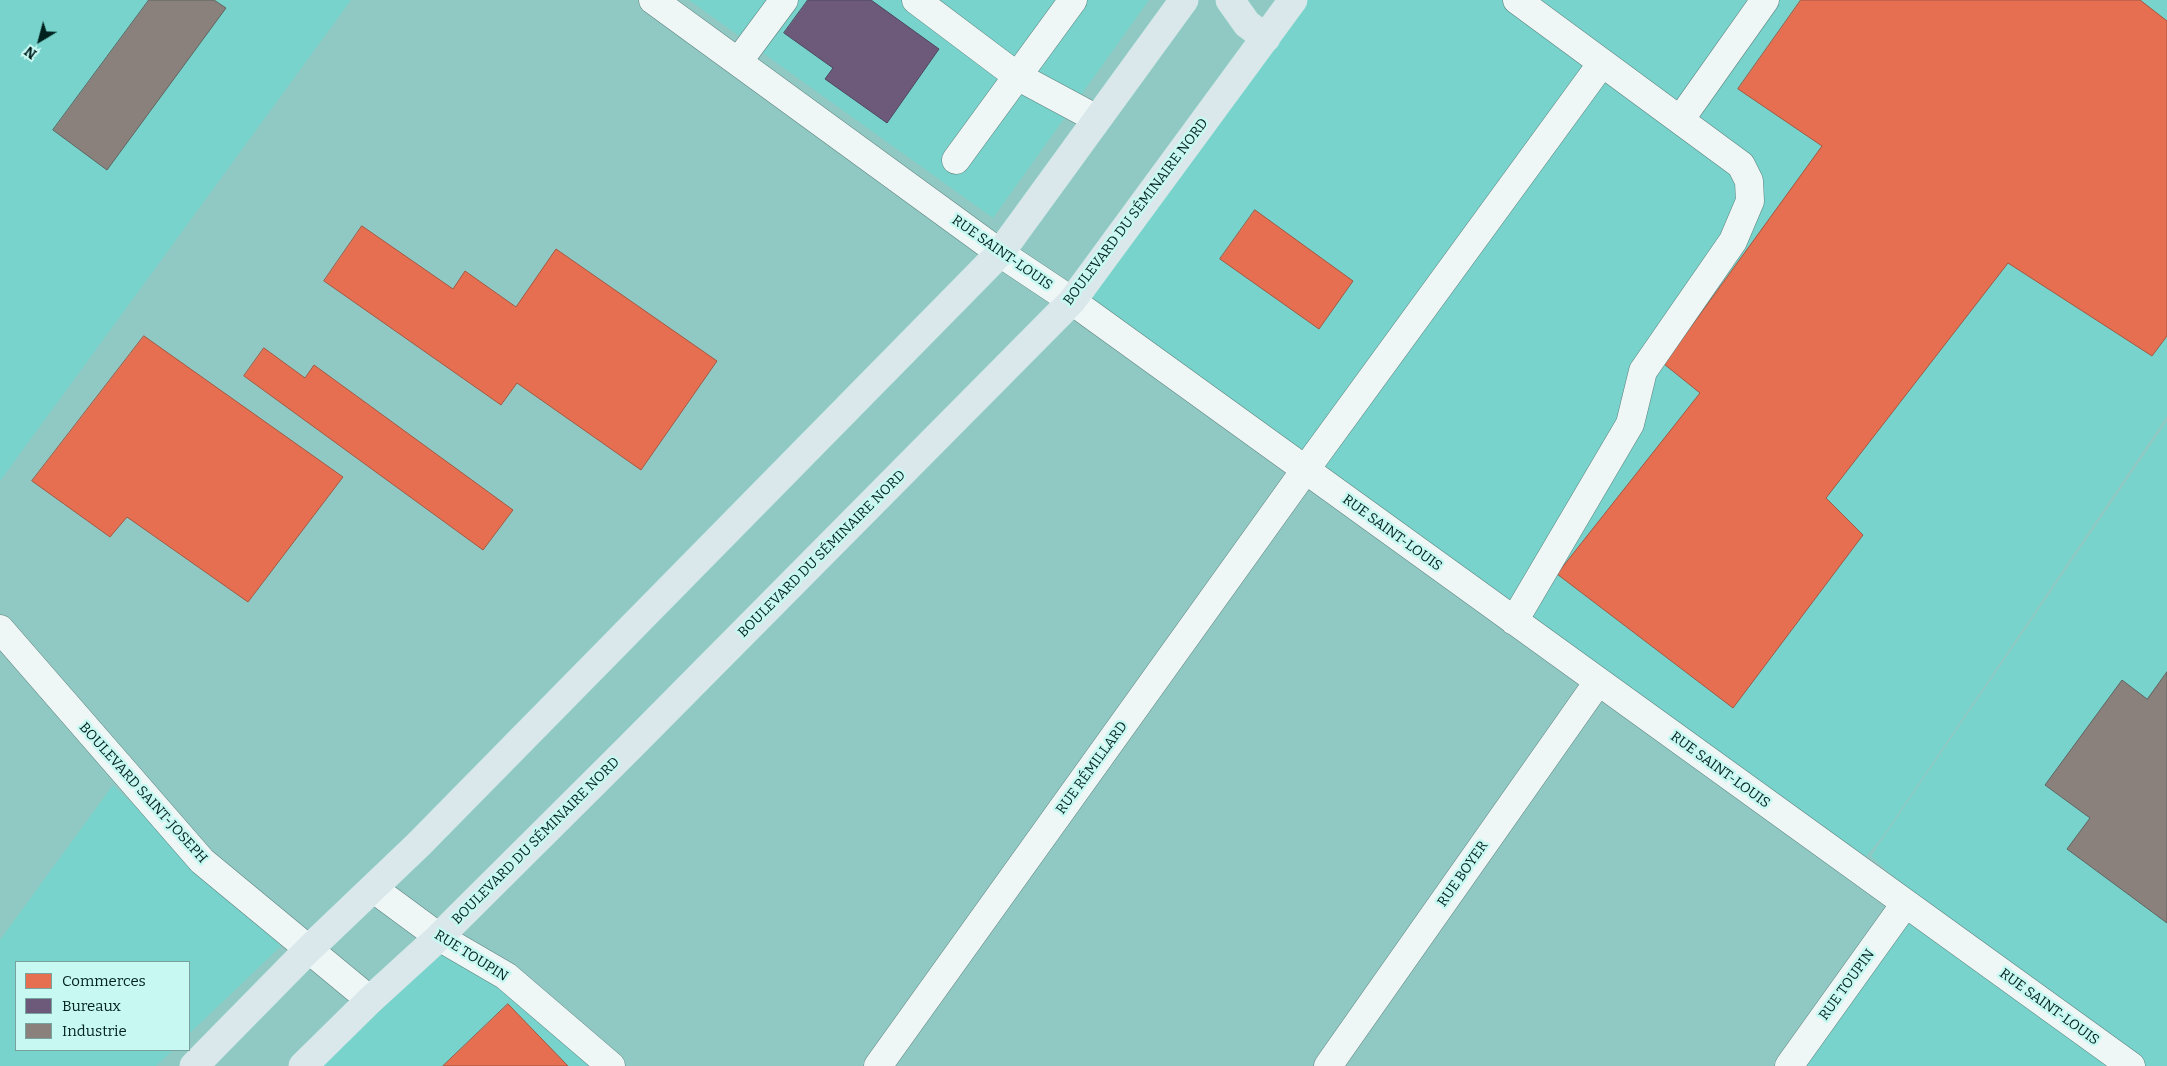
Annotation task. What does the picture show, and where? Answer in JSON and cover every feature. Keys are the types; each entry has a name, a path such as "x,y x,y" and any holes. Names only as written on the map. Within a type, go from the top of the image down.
{"main road":[{"path":"194,1066 308,950 374,889 1000,253 1184,0"},
{"path":"1230,0 1247,24 1266,38"},
{"name":"BOULEVARD DU SÉMINAIRE NORD","path":"304,1066 370,1000 439,937 629,748 1072,302 1293,0"}],"street":[{"name":"RUE SAINT-LOUIS","path":"653,0 1000,253 1072,302 2131,1066"},
{"path":"738,62 784,0"},
{"path":"916,0 1017,76 1097,119"},
{"path":"956,160 1073,0"},
{"path":"1514,621 1630,424 1643,371 1733,240 1750,201 1748,181 1741,165 1518,0"},
{"path":"1680,120 1765,0"},
{"name":"RUE RÉMILLARD","path":"878,1066 1305,470 1602,63"},
{"name":"BOULEVARD SAINT-JOSEPH","path":"0,629 202,861 370,1000"},
{"name":"RUE BOYER","path":"1328,1066 1598,682"},
{"name":"RUE TOUPIN","path":"374,889 439,937 506,976 611,1066"},
{"name":"RUE TOUPIN","path":"1790,1066 1905,904"}],"shaded area":[{"path":"0,0 351,0 0,481"},
{"path":"689,0 1149,0 993,218"},
{"path":"1293,0 2167,0 2167,416 1883,836 1856,869 1072,301"},
{"path":"2167,421 2167,1066 1789,1066 1912,894 1871,856"},
{"path":"113,785 281,946 190,1033 190,961 15,961 15,1051 172,1051 156,1066 0,1066 0,940"},
{"path":"439,937 611,1066 303,1066"}],"building: Commerces":[{"path":"1801,0 2140,0 2167,21 2167,336 2152,356 2008,263 1826,498 1863,535 1733,708 1557,574 1700,393 1664,364 1822,146 1738,89"},
{"path":"1255,210 1353,281 1319,329 1220,259"},
{"path":"362,226 453,289 465,271 516,307 556,249 717,361 641,470 517,383 501,405 324,281"},
{"path":"144,336 343,477 248,602 127,517 110,537 32,481"},
{"path":"264,348 305,378 314,365 513,510 483,550 244,376"},
{"path":"508,1004 568,1066 443,1066"}],"building: Bureaux":[{"path":"808,0 871,0 939,49 887,123 825,79 833,68 784,33"}],"building: Industrie":[{"path":"149,0 214,0 226,8 107,170 53,130"},
{"path":"2167,672 2167,923 2067,849 2090,818 2045,785 2122,680 2147,699"}]}
